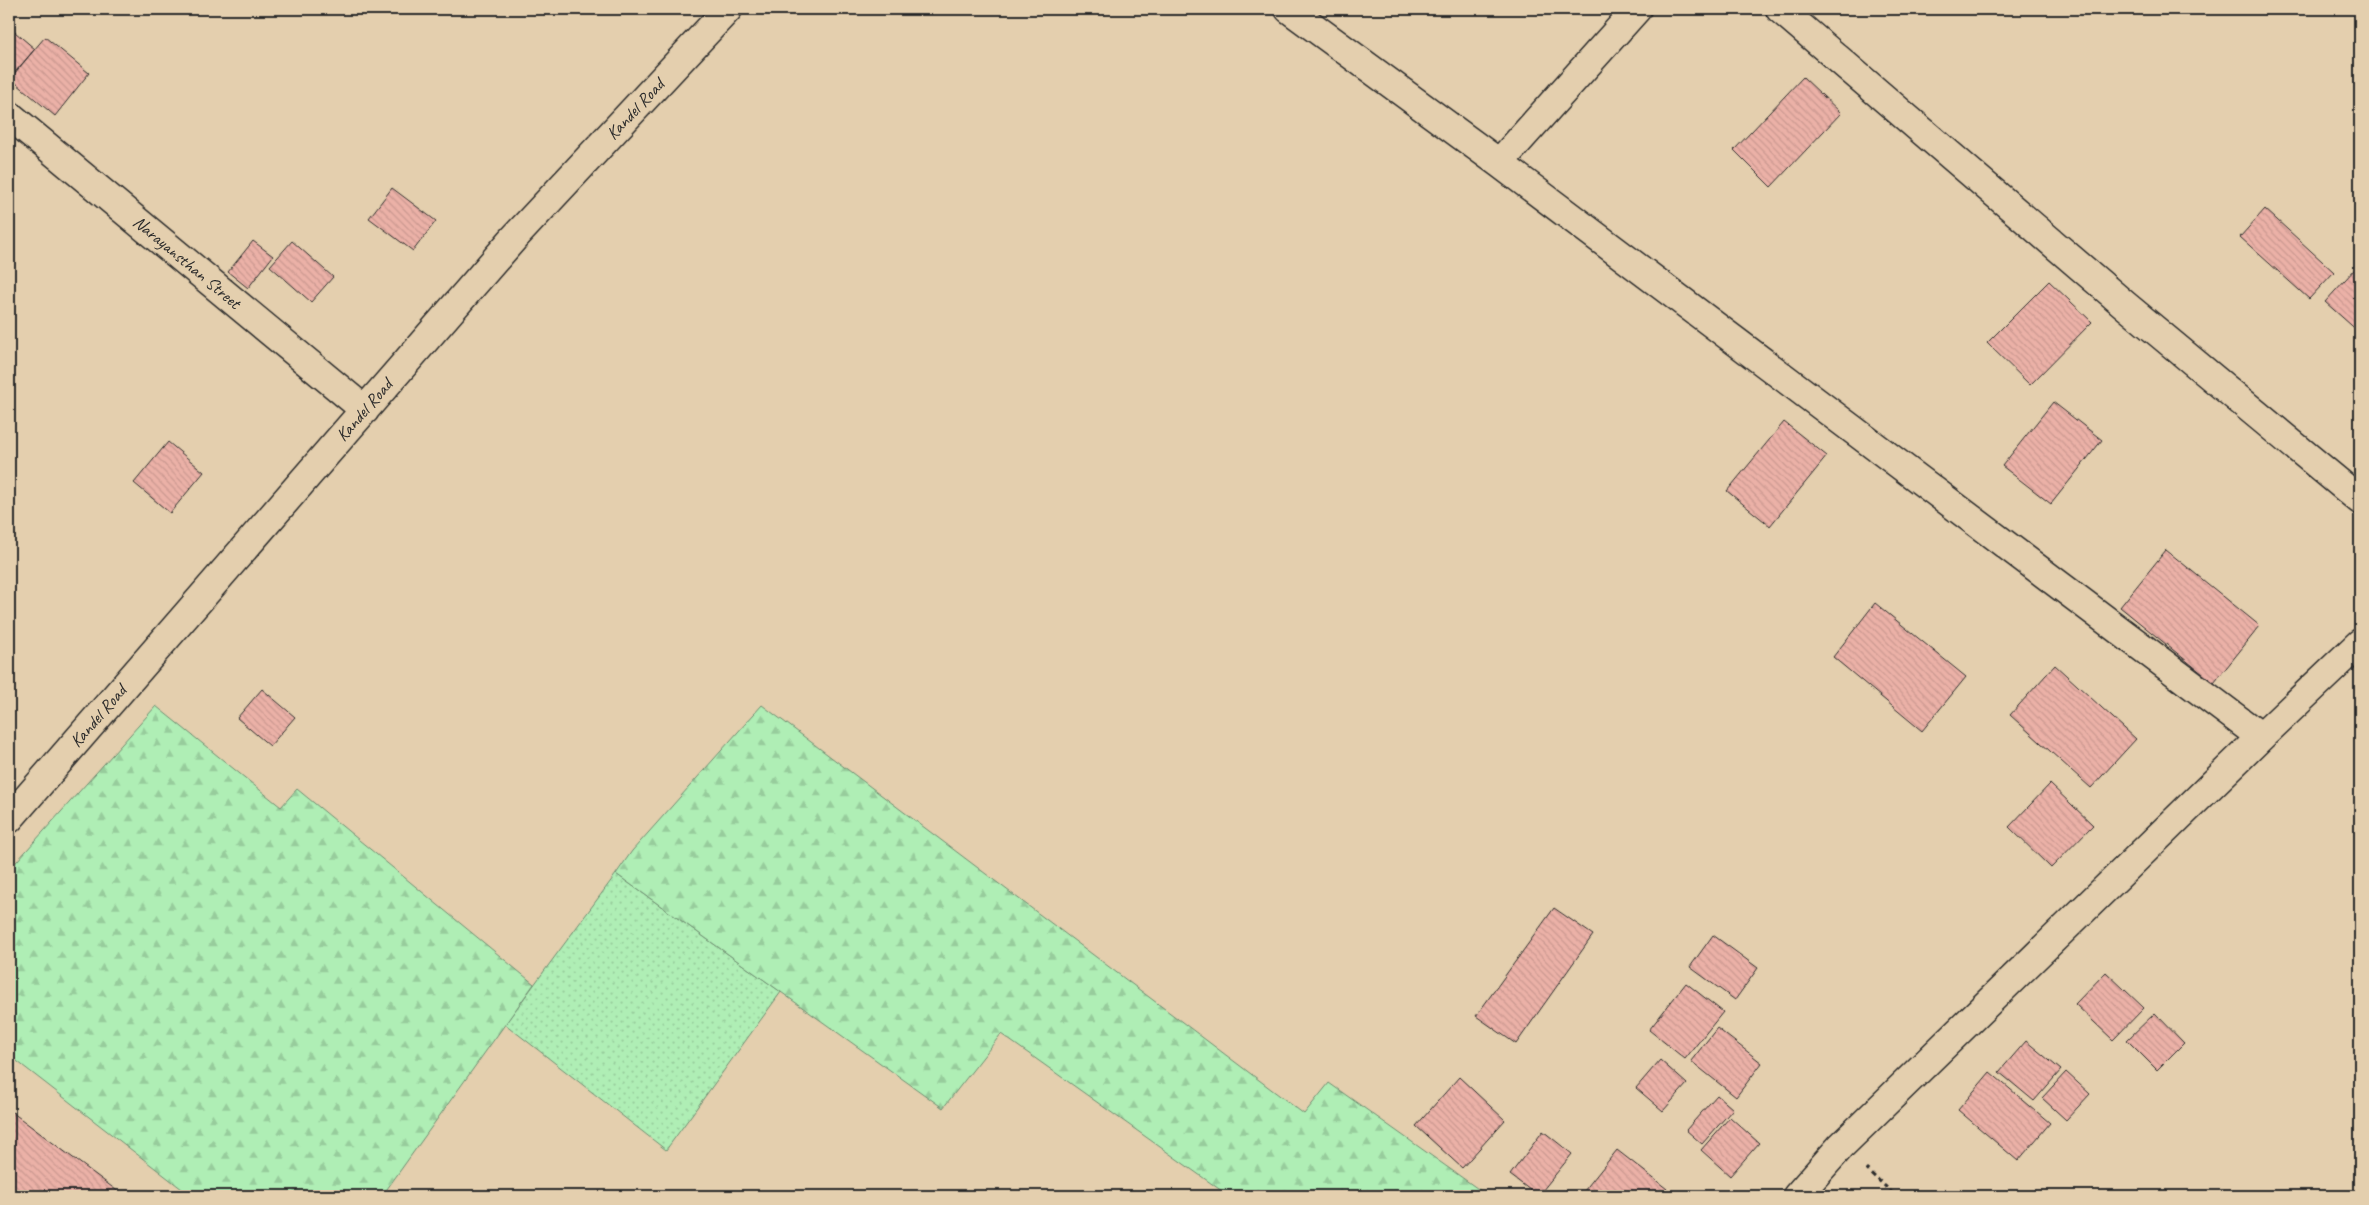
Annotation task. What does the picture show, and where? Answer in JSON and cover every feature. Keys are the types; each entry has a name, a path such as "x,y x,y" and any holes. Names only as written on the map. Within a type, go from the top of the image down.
{"street":[{"name":"Kandel Road","path":"9,819 514,238 728,9"},
{"path":"1289,9 1499,163 2261,737"},
{"path":"1499,163 1637,9"},
{"path":"1780,9 2125,305 2360,500"},
{"name":"Narayansthan Street","path":"9,115 365,410"},
{"path":"1797,1196 1841,1146 2360,643"}],"green space":[{"path":"762,705 1304,1114 1329,1083 1488,1196 1229,1196 1001,1034 943,1108 616,874 632,851"},
{"path":"156,706 281,807 297,789 534,984 382,1196 191,1196 9,1055 9,870"},
{"path":"616,874 781,992 666,1150 505,1024"}],"building":[{"path":"9,27 35,49 14,74 9,69"},
{"path":"45,37 89,73 55,116 10,78"},
{"path":"1803,77 1841,113 1771,187 1734,150"},
{"path":"392,188 436,221 413,251 369,218"},
{"path":"2265,209 2334,272 2309,299 2240,237"},
{"path":"253,241 273,256 248,288 228,272"},
{"path":"292,241 333,277 311,302 270,266"},
{"path":"2355,269 2360,274 2360,333 2325,302"},
{"path":"2049,281 2092,322 2030,385 1987,343"},
{"path":"2053,402 2102,440 2051,504 2002,466"},
{"path":"1784,422 1827,456 1770,526 1727,491"},
{"path":"168,442 204,472 170,513 134,483"},
{"path":"2166,550 2260,626 2214,683 2120,607"},
{"path":"1875,603 1966,677 1922,731 1833,657"},
{"path":"2055,665 2136,739 2091,788 2010,715"},
{"path":"262,689 295,717 270,746 237,718"},
{"path":"2050,784 2093,825 2051,868 2009,827"},
{"path":"1554,908 1593,935 1516,1044 1476,1016"},
{"path":"1713,935 1758,968 1735,1000 1690,967"},
{"path":"2106,972 2144,1008 2113,1040 2075,1004"},
{"path":"1686,983 1723,1012 1685,1059 1649,1030"},
{"path":"2155,1013 2184,1043 2157,1070 2127,1040"},
{"path":"1717,1028 1762,1063 1736,1097 1691,1061"},
{"path":"2026,1041 2061,1070 2034,1101 1999,1072"},
{"path":"1660,1060 1687,1084 1663,1111 1636,1088"},
{"path":"1990,1072 2050,1123 2018,1161 1958,1110"},
{"path":"2066,1072 2090,1094 2066,1120 2042,1098"},
{"path":"1459,1077 1505,1120 1462,1168 1416,1126"},
{"path":"1717,1095 1733,1109 1702,1144 1686,1130"},
{"path":"9,1110 124,1196 21,1196 9,1187"},
{"path":"1730,1117 1759,1143 1730,1176 1701,1150"},
{"path":"1543,1131 1572,1154 1538,1196 1510,1175"},
{"path":"1617,1150 1676,1196 1580,1196"}]}
